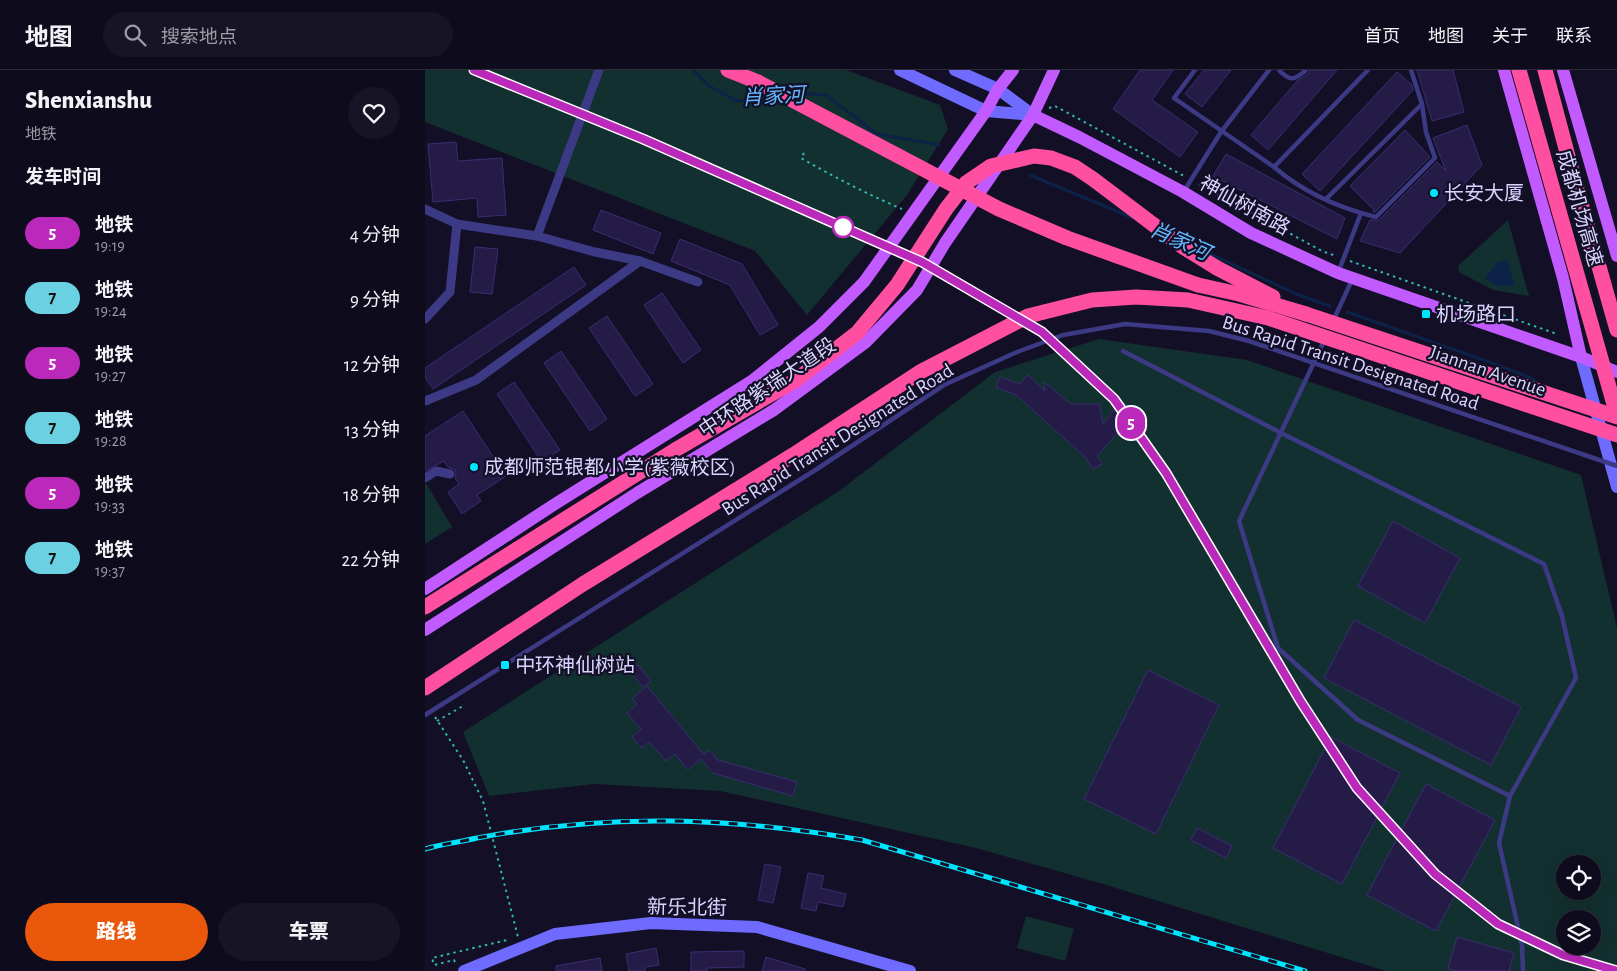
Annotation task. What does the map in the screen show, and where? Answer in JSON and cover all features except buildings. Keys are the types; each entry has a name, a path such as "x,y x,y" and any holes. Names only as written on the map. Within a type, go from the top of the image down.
{"highway":[{"path":"728,70 758,82 999,209 1067,238 1198,285 1268,318"},
{"name":"成都机场高速","path":"1519,70 1617,416"},
{"name":"成都机场高速","path":"1545,70 1617,330"},
{"path":"425,607 675,450 796,380 857,333 897,284 946,209 966,183 991,166 1034,156 1051,158 1075,166 1183,247 1217,268 1306,314"},
{"path":"1198,285 1239,294 1306,314"},
{"path":"425,688 583,584 793,455 920,372 1028,316 1092,300 1136,298 1188,300 1268,318 1617,435"},
{"name":"Jiannan Avenue","path":"1306,314 1617,416"}],"main road":[{"name":"中环路紫瑞大道段","path":"425,589 555,504 753,380 819,327 864,282 1013,70"},
{"name":"中环路紫瑞大道段","path":"425,630 637,493 774,410 865,343 917,290 945,243 1033,115 1054,70"},
{"path":"1504,70 1563,278 1581,357"},
{"path":"1563,70 1617,256"},
{"name":"神仙树南路","path":"1033,115 1183,192 1251,233 1338,273 1581,357"},
{"path":"1581,357 1617,364"},
{"path":"1581,357 1617,372"}],"street":[{"path":"537,236 599,70"},
{"name":"神仙树南路","path":"901,70 986,111 1033,115"},
{"path":"955,70 998,89 1033,115"},
{"path":"425,209 457,224 537,236 595,252 639,261 698,282"},
{"path":"425,319 450,292 457,224"},
{"path":"425,401 477,380 639,261"},
{"path":"1581,357 1617,487"},
{"path":"425,478 436,471 450,474"},
{"name":"新乐北街","path":"464,971 555,934 651,923 757,927 910,971"}],"lane":[{"path":"1195,70 1174,98 1274,167 1287,179 1326,199 1376,217 1435,158 1426,132 1422,104 1411,70"},
{"path":"1183,192 1221,132 1269,70"},
{"path":"1279,70 1285,77 1292,79 1298,78 1306,70"},
{"path":"1274,167 1368,70"},
{"path":"1326,199 1422,104"},
{"path":"1338,273 1361,213"},
{"path":"1353,279 1239,521 1278,648 1358,720 1510,796"},
{"name":"Bus Rapid Transit Designated Road","path":"425,715 817,469 943,385 1017,352 1063,335 1125,324 1209,331 1249,341 1617,466"},
{"path":"1123,351 1281,433 1544,564 1562,616 1576,678 1510,796 1499,843 1522,945 1523,971"}],"path":[{"path":"1033,115 1055,106 1322,251 1554,333 1561,339"},
{"path":"804,153 801,158 833,177 868,195 913,214"},
{"path":"437,721 463,706"},
{"path":"433,715 463,760 483,801 518,937"},
{"path":"454,960 434,965 432,958 509,939"}],"green space":[{"path":"425,70 846,70 940,105 948,129 907,195 807,315 755,251 425,122"},
{"path":"1508,220 1529,296 1493,290 1459,272 1458,266"},
{"path":"1099,339 1247,360 1581,475 1617,628 1617,971 1386,971 1103,884 976,848 720,791 594,784 489,796 463,732 839,491 995,372"},
{"path":"425,484 452,527 425,544"},
{"path":"1026,916 1074,929 1065,961 1017,948"}],"water":[{"path":"1499,261 1507,261 1515,285 1497,286 1485,278"}],"waterway":[{"name":"肖家河","path":"693,70 709,86 737,101 771,96"},
{"name":"肖家河","path":"792,93 826,95 877,134 939,145"},
{"name":"肖家河","path":"1030,175 1133,218"},
{"name":"肖家河","path":"1200,249 1296,294 1330,306"},
{"name":"肖家河","path":"1347,312 1495,364 1533,379 1538,384"}],"railway":[{"path":"425,849 526,830 622,822 670,821 717,823 813,832 862,840 1305,971"}],"metro line":[{"name":"5","path":"474,70 643,139 922,262 1042,332 1114,399 1166,473 1301,702 1357,788 1435,874 1498,924 1563,955 1617,971"}],"place":[{"name":"长安大厦","path":"1434,193"},
{"name":"机场路口","path":"1426,314"},
{"name":"成都师范银都小学(紫薇校区)","path":"474,467"},
{"name":"中环神仙树站","path":"505,665"}]}
